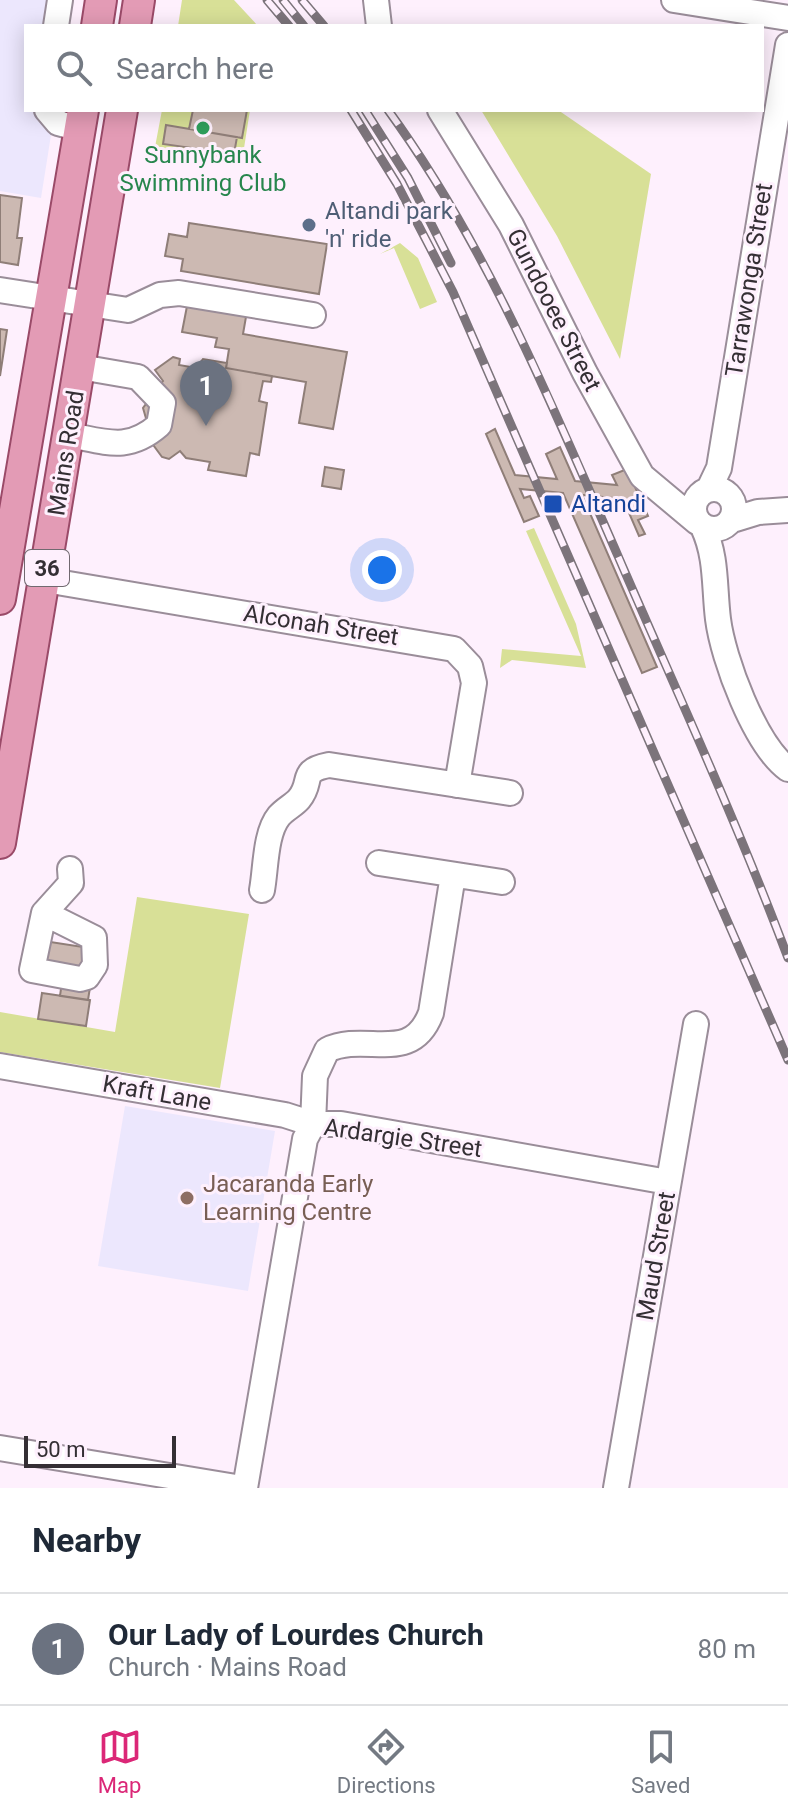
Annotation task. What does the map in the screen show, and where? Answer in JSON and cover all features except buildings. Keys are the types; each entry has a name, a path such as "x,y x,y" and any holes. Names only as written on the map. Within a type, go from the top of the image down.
{"main road":[{"path":"97,24 101,0"},
{"path":"135,24 139,0"},
{"name":"Mains Road","path":"0,843 122,112"},
{"name":"Mains Road","path":"0,599 82,119"}],"street":[{"path":"56,24 60,0"},
{"path":"376,0 379,24"},
{"path":"674,0 788,18"},
{"name":"Tarrawonga Street","path":"712,505 788,45"},
{"path":"49,112 58,123 82,119"},
{"name":"Gundooee Street","path":"441,112 511,225 634,463 652,487 712,505 758,512 788,510"},
{"path":"0,290 134,310 160,295 179,293 313,315"},
{"path":"69,435 124,445 137,442 159,425 163,403 138,377 80,367"},
{"path":"712,505 718,620 725,651 763,740 788,769"},
{"name":"Alconah Street","path":"45,580 454,649 470,666 474,683 457,785"},
{"path":"262,890 272,828 279,816 300,798 307,775 314,768 329,765 510,793"},
{"path":"379,863 502,882"},
{"path":"44,913 71,883 70,869"},
{"path":"313,1124 315,1076 327,1050 343,1042 393,1045 411,1041 425,1029 431,1013 453,875"},
{"name":"Maud Street","path":"616,1488 696,1024"},
{"name":"Kraft Lane","path":"0,1066 285,1115 313,1124"},
{"name":"Ardargie Street","path":"244,1488 305,1139 313,1124 341,1124 668,1182"},
{"path":"0,1448 244,1488"}],"shaded area":[{"path":"0,0 72,0 69,24 24,24 24,112 55,112 41,198 0,191"},
{"name":"Jacaranda Early Learning Centre","path":"125,1106 275,1131 248,1291 98,1266"}],"green space":[{"path":"182,0 234,0 256,24 178,24"},
{"name":"Sunnybank Swimming Club","path":"162,112 250,112 242,161 155,147"},
{"path":"482,112 561,112 651,174 620,359 557,236"},
{"path":"400,243 418,258 437,302 420,309 394,248 380,254"},
{"path":"534,528 576,624 586,668 512,660 500,668 502,649 581,656 526,531"},
{"path":"137,897 249,914 220,1088 0,1052 0,1012 115,1032"}],"railway":[{"path":"267,0 287,24"},
{"path":"283,0 302,24"},
{"path":"302,0 322,24"},
{"path":"352,112 397,184 453,292 788,1060"},
{"path":"366,112 408,178 451,263"},
{"path":"389,112 424,162 487,271 542,384 706,756 788,958"}],"place":[{"name":"Sunnybank Swimming Club","path":"203,128"},
{"name":"Altandi park 'n' ride","path":"309,225"},
{"name":"Our Lady of Lourdes Church","path":"206,426"},
{"name":"Altandi","path":"553,504"},
{"name":"Jacaranda Early Learning Centre","path":"187,1198"}]}
